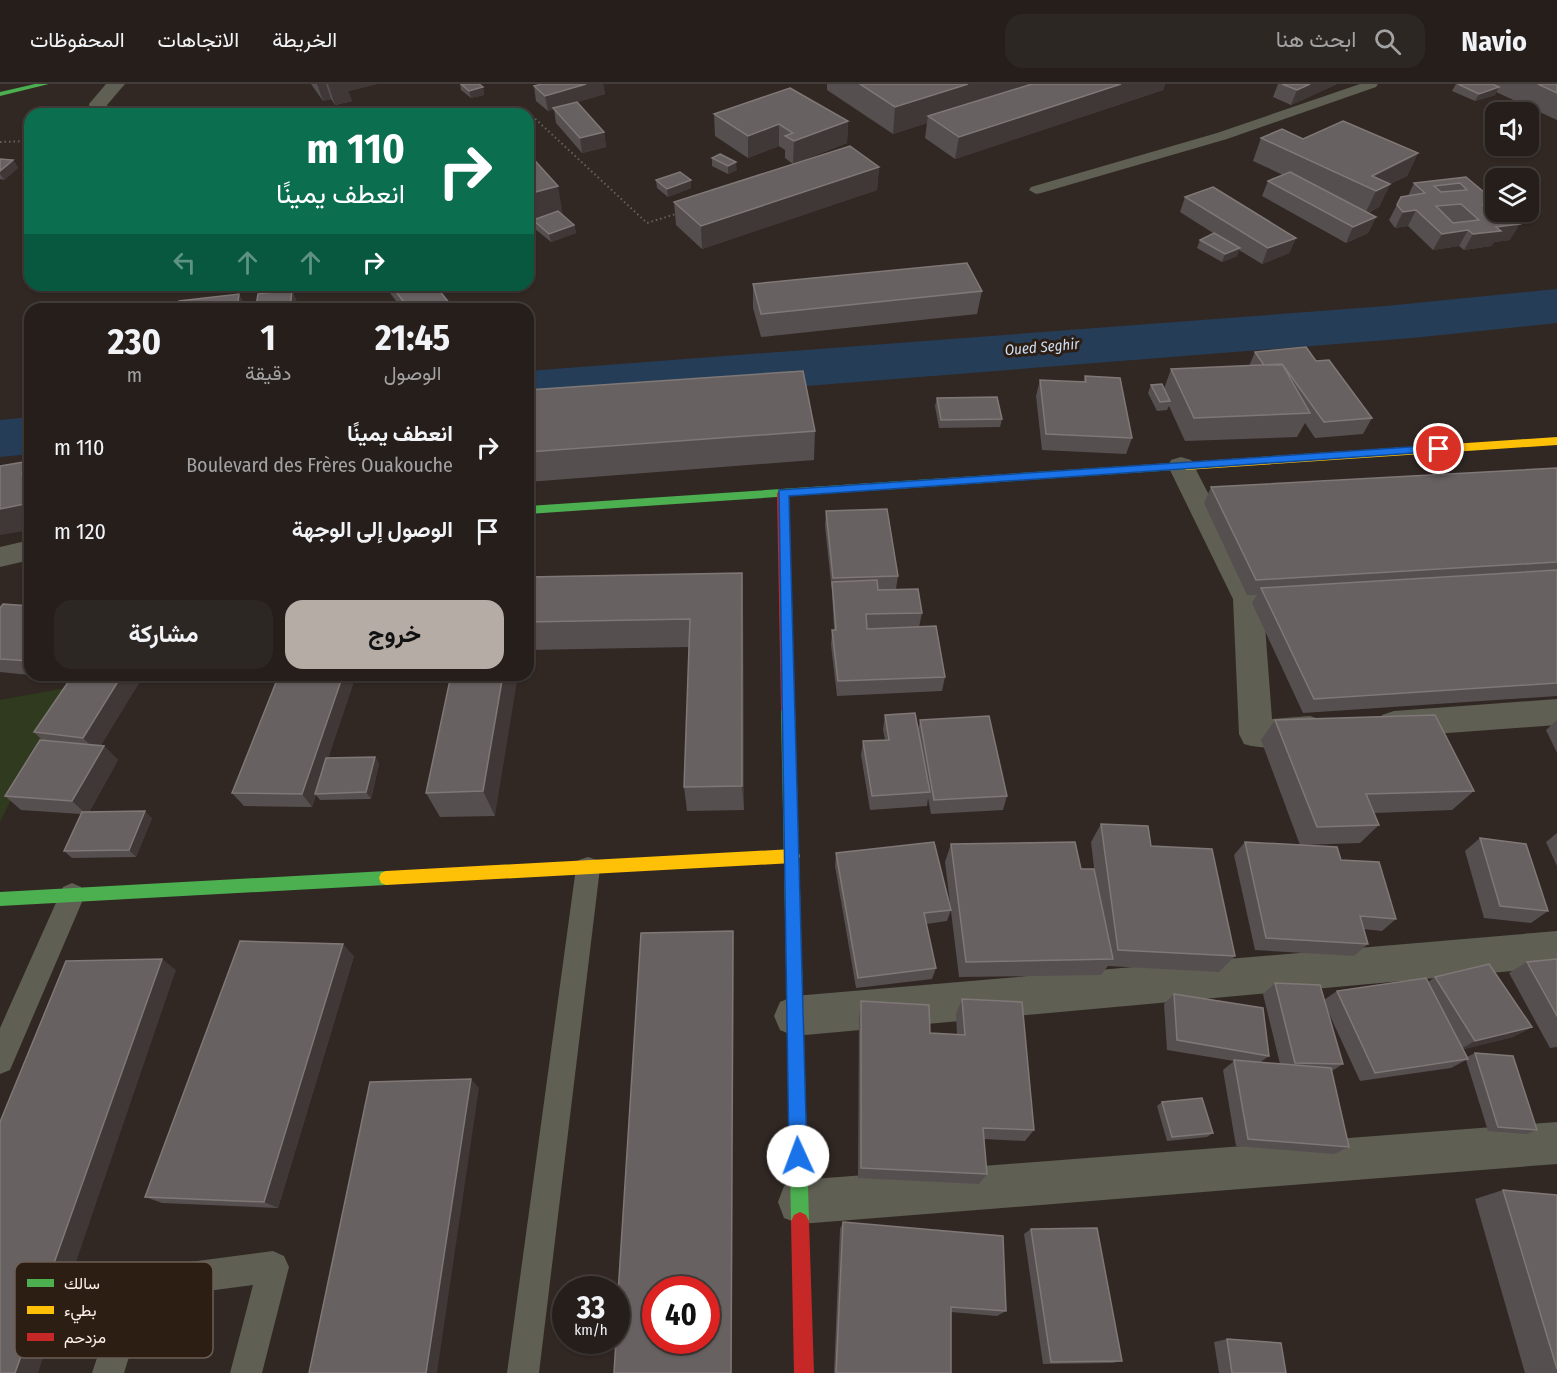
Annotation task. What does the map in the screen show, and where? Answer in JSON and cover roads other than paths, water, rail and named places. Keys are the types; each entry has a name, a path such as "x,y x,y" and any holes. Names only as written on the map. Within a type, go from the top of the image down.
{"street":[{"path":"0,94 45,84"},
{"path":"99,108 98,104 116,84"},
{"path":"534,510 1557,441"},
{"path":"1181,466 1260,598 1256,734 1557,712"},
{"path":"783,493 804,1373"},
{"path":"0,557 24,551"},
{"path":"0,899 793,856"},
{"path":"794,1017 1557,949"},
{"path":"800,1202 1557,1143"}],"lane":[{"path":"1036,190 1222,136 1372,84"},
{"path":"523,1373 588,868"},
{"path":"0,1060 72,895"},
{"path":"213,1275 273,1267 246,1373"},
{"path":"108,1373 113,1358"}],"water":[{"name":"Oued Seghir","path":"1557,289 1557,323 1412,338 534,408 534,371 1386,306"},
{"path":"24,418 24,455 0,457 0,420"}]}
